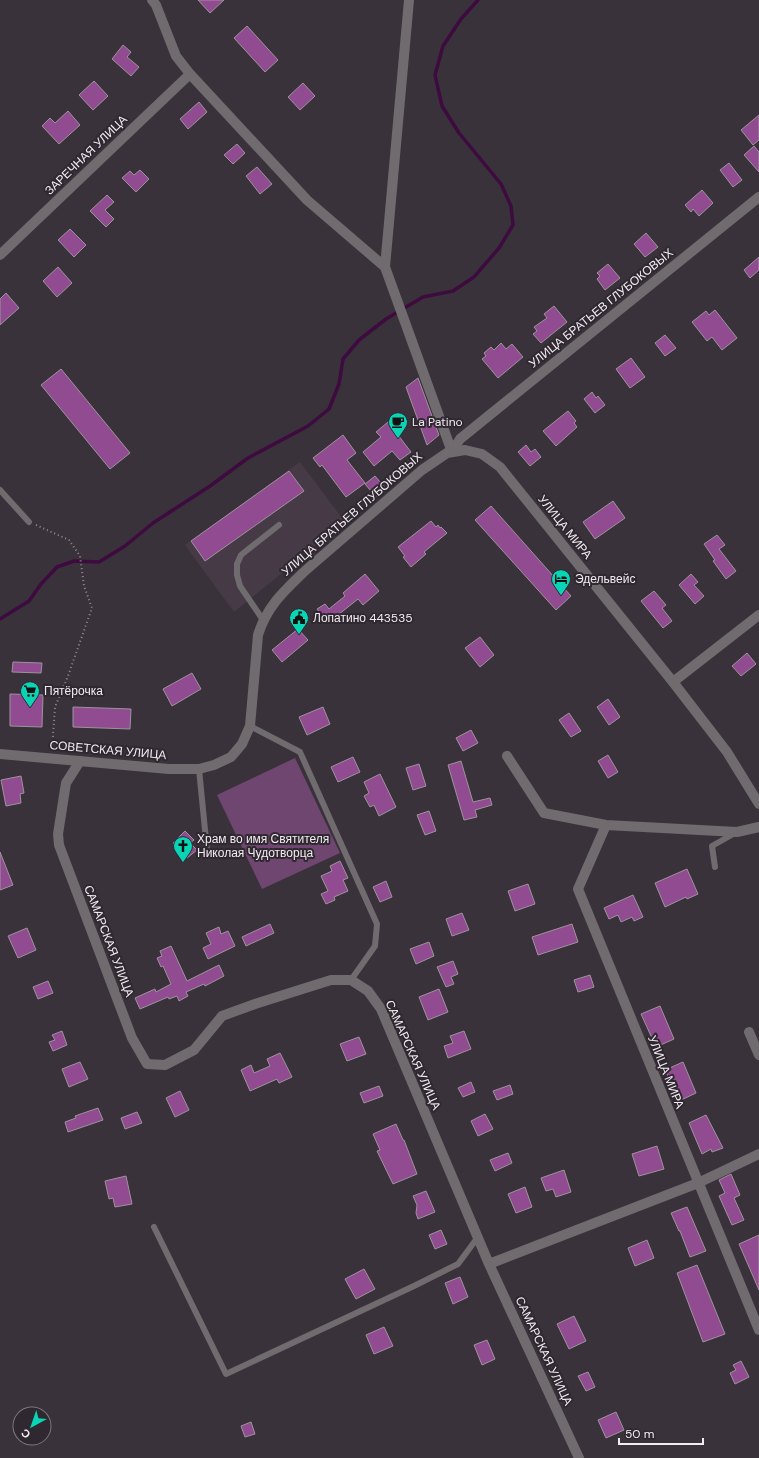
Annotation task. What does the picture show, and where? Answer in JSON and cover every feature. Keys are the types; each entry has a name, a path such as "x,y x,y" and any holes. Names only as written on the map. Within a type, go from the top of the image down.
{"street":[{"path":"152,0 156,5 176,56 190,74 307,200 385,267"},
{"path":"409,0 385,267 452,452"},
{"name":"ЗАРЕЧНАЯ УЛИЦА","path":"0,255 190,74"},
{"name":"УЛИЦА БРАТЬЕВ ГЛУБОКОВЫХ","path":"214,766 231,757 242,744 250,726 258,635 269,608 277,598 306,570 422,470 447,453 452,452 460,439 759,197"},
{"name":"УЛИЦА МИРА","path":"452,452 465,450 482,454 500,467 673,682 727,752 759,804"},
{"path":"673,682 759,615"},
{"name":"СОВЕТСКАЯ УЛИЦА","path":"0,754 169,769 199,769 214,766"},
{"path":"507,756 544,813 606,825 737,832 759,827"},
{"name":"САМАРСКАЯ УЛИЦА","path":"80,761 66,783 58,834 59,845 132,1038 147,1064 166,1065 194,1050 222,1016 255,1004 331,980 351,980 368,991 381,1009 489,1264 579,1458"},
{"name":"УЛИЦА МИРА","path":"606,825 578,889 759,1330"},
{"path":"749,1032 759,1055"},
{"path":"489,1264 698,1183 759,1154"}],"lane":[{"path":"0,490 29,522"},
{"path":"264,620 240,586 237,575 237,564 241,555 279,525"},
{"path":"250,726 300,752 377,924 375,946 351,980"},
{"path":"199,769 207,850"},
{"path":"715,867 712,846 737,832"},
{"path":"154,1227 226,1374 458,1264 478,1237"}],"path":[{"path":"29,522 69,540 80,556 84,586 92,608 68,676 55,707 51,758"}],"shaded area":[{"path":"300,462 345,522 234,612 185,545"},
{"path":"295,758 340,853 262,889 217,795"}],"building":[{"path":"198,0 224,0 210,13"},
{"path":"247,26 278,60 265,72 234,38"},
{"path":"123,45 131,52 127,57 139,67 131,76 112,59"},
{"path":"94,81 108,96 93,110 79,95"},
{"path":"303,83 315,96 300,110 288,97"},
{"path":"199,102 207,112 188,129 180,119"},
{"path":"68,111 80,125 59,144 42,126 50,118 55,123"},
{"path":"759,115 759,140 753,145 741,130"},
{"path":"237,144 245,153 233,164 224,155"},
{"path":"754,146 759,152 759,172 744,155"},
{"path":"729,163 742,180 733,187 720,170"},
{"path":"257,167 272,184 260,194 246,176"},
{"path":"140,170 149,179 136,192 122,178 130,171 134,175"},
{"path":"702,190 713,203 699,216 693,209 691,212 685,205"},
{"path":"107,195 114,202 105,210 114,219 106,227 90,211"},
{"path":"70,229 86,245 74,257 58,240"},
{"path":"646,233 658,247 645,257 634,244"},
{"path":"759,257 759,270 750,278 744,270"},
{"path":"608,264 620,278 605,290 597,279 600,276 597,273"},
{"path":"58,267 72,283 57,297 43,281"},
{"path":"6,293 19,308 0,325 0,299"},
{"path":"554,306 567,322 541,343 533,334 537,331 534,327 547,318 544,314"},
{"path":"715,310 737,338 722,350 712,337 707,341 692,322 706,311 709,315"},
{"path":"665,335 676,348 665,356 655,343"},
{"path":"501,343 506,349 512,344 523,357 498,378 482,359 486,356 484,353 491,347 494,350"},
{"path":"631,358 645,377 630,388 616,369"},
{"path":"61,369 130,453 110,469 41,385"},
{"path":"418,378 439,435 427,445 406,387"},
{"path":"592,392 596,398 598,396 605,405 595,413 584,399"},
{"path":"568,411 576,421 574,423 577,427 556,446 543,431"},
{"path":"388,422 411,452 400,460 392,451 374,466 363,452 381,437 376,432"},
{"path":"343,435 356,453 347,460 365,483 346,497 322,465 320,467 313,458"},
{"path":"526,445 531,452 535,449 541,457 530,466 518,452"},
{"path":"289,471 304,491 205,561 191,541"},
{"path":"375,476 386,489 376,497 365,484"},
{"path":"613,501 625,518 595,539 583,522"},
{"path":"491,506 571,596 556,610 475,520"},
{"path":"431,521 436,527 438,525 447,533 424,552 426,554 411,567 403,557 405,556 398,547"},
{"path":"717,535 725,545 719,549 736,571 726,579 713,561 715,560 704,544"},
{"path":"365,574 379,591 363,605 358,599 328,623 317,609 325,604 329,609 345,596 343,593"},
{"path":"691,574 698,582 694,585 704,596 695,604 679,585"},
{"path":"654,591 666,605 662,608 672,621 663,628 641,601"},
{"path":"298,629 308,640 282,662 272,650"},
{"path":"480,637 494,655 480,667 465,648"},
{"path":"747,653 756,664 741,676 732,666"},
{"path":"13,662 42,663 41,673 12,672"},
{"path":"192,673 201,689 172,706 163,689"},
{"path":"10,694 43,695 42,727 10,726"},
{"path":"608,699 620,717 609,725 597,707"},
{"path":"73,707 131,709 130,729 73,727"},
{"path":"323,707 330,724 307,735 299,717"},
{"path":"569,713 581,731 571,737 559,720"},
{"path":"471,730 478,743 463,751 456,738"},
{"path":"608,755 618,772 608,778 598,761"},
{"path":"353,757 360,772 338,782 331,767"},
{"path":"461,761 473,802 490,798 492,805 475,810 477,817 464,820 448,765"},
{"path":"419,764 426,786 413,790 406,768"},
{"path":"380,774 396,807 379,816 374,805 370,807 364,796 369,793 364,782"},
{"path":"21,776 24,793 20,794 21,803 6,806 1,780"},
{"path":"429,811 436,831 425,835 417,815"},
{"path":"185,831 194,840 190,843 197,850 187,858 173,843"},
{"path":"0,852 13,885 0,890"},
{"path":"340,861 348,878 343,880 348,891 334,897 335,900 326,904 321,894 328,891 321,876 332,871 330,866"},
{"path":"687,869 698,894 687,899 686,897 665,907 655,883"},
{"path":"386,881 392,897 380,902 373,887"},
{"path":"528,884 535,904 515,911 508,891"},
{"path":"633,895 643,917 634,921 632,917 621,922 618,915 609,919 604,908"},
{"path":"462,913 469,930 452,936 446,919"},
{"path":"270,924 274,933 246,946 242,937"},
{"path":"572,924 578,942 538,955 532,937"},
{"path":"219,927 221,934 228,931 235,946 208,959 203,948 211,944 206,933"},
{"path":"27,928 36,950 18,958 8,936"},
{"path":"429,942 434,956 416,964 410,949"},
{"path":"171,946 187,981 219,965 224,976 205,986 204,984 186,992 188,996 179,1001 177,996 169,999 168,997 140,1009 135,998 155,989 156,992 171,984 163,966 161,967 157,958 162,956 160,951"},
{"path":"453,961 458,974 451,977 454,984 446,987 437,967"},
{"path":"590,975 594,987 578,992 574,980"},
{"path":"48,981 53,993 38,999 33,987"},
{"path":"439,989 448,1012 428,1020 419,997"},
{"path":"660,1006 674,1039 656,1047 641,1014"},
{"path":"62,1031 67,1045 53,1051 49,1042 55,1040 52,1035"},
{"path":"464,1031 471,1049 448,1058 444,1046 453,1043 450,1036"},
{"path":"359,1037 366,1054 347,1061 340,1044"},
{"path":"280,1053 292,1077 279,1083 277,1079 250,1091 241,1070 251,1065 254,1073 270,1066 267,1059"},
{"path":"80,1062 88,1079 69,1087 62,1069"},
{"path":"683,1062 696,1093 679,1101 665,1070"},
{"path":"471,1082 475,1092 463,1097 458,1088"},
{"path":"510,1085 513,1094 497,1100 493,1091"},
{"path":"379,1086 383,1096 364,1103 360,1093"},
{"path":"180,1091 189,1110 175,1117 166,1098"},
{"path":"98,1108 103,1120 68,1132 65,1122 76,1118 75,1116"},
{"path":"137,1112 142,1123 125,1129 121,1118"},
{"path":"485,1114 493,1129 478,1136 471,1121"},
{"path":"706,1115 723,1148 712,1152 711,1149 702,1154 689,1123"},
{"path":"396,1124 417,1174 393,1184 377,1151 380,1150 373,1134"},
{"path":"657,1146 664,1169 639,1176 632,1154"},
{"path":"508,1153 512,1163 495,1171 490,1160"},
{"path":"564,1170 571,1192 556,1197 553,1189 546,1191 541,1178"},
{"path":"731,1174 740,1195 734,1198 744,1220 732,1225 719,1196 725,1193 719,1180"},
{"path":"126,1176 132,1204 115,1207 113,1198 109,1199 105,1181"},
{"path":"525,1187 532,1207 516,1213 508,1194"},
{"path":"426,1191 435,1212 418,1219 416,1213 417,1205 413,1196"},
{"path":"687,1207 706,1251 690,1257 671,1213"},
{"path":"441,1230 447,1244 435,1249 429,1235"},
{"path":"759,1235 759,1290 739,1244"},
{"path":"647,1240 654,1258 635,1266 628,1248"},
{"path":"697,1265 725,1334 703,1342 677,1273"},
{"path":"364,1269 375,1289 356,1299 345,1279"},
{"path":"460,1277 468,1297 453,1304 445,1283"},
{"path":"574,1316 586,1341 569,1349 557,1324"},
{"path":"384,1327 393,1346 374,1354 366,1335"},
{"path":"487,1340 495,1359 482,1365 474,1345"},
{"path":"741,1361 749,1377 735,1384 730,1373 736,1370 733,1365"},
{"path":"588,1372 595,1387 586,1391 578,1376"},
{"path":"616,1412 624,1430 606,1438 598,1420"},
{"path":"251,1422 255,1434 245,1437 241,1426"}],"waterway":[{"path":"0,619 29,601 41,584 57,567 74,561 99,562 125,546 153,523 210,486 248,458 308,426 329,409 339,384 343,359 359,340 386,319 423,297 453,291 474,277 499,248 513,225 511,206 501,184 459,133 442,106 435,75 443,46 461,19 478,0"}],"place":[{"name":"La Patino","path":"398,439"},
{"name":"Эдельвейс","path":"561,596"},
{"name":"Лопатино 443535","path":"299,635"},
{"name":"Пятёрочка","path":"30,708"},
{"name":"Храм во имя Святителя Николая Чудотворца","path":"183,863"}]}
